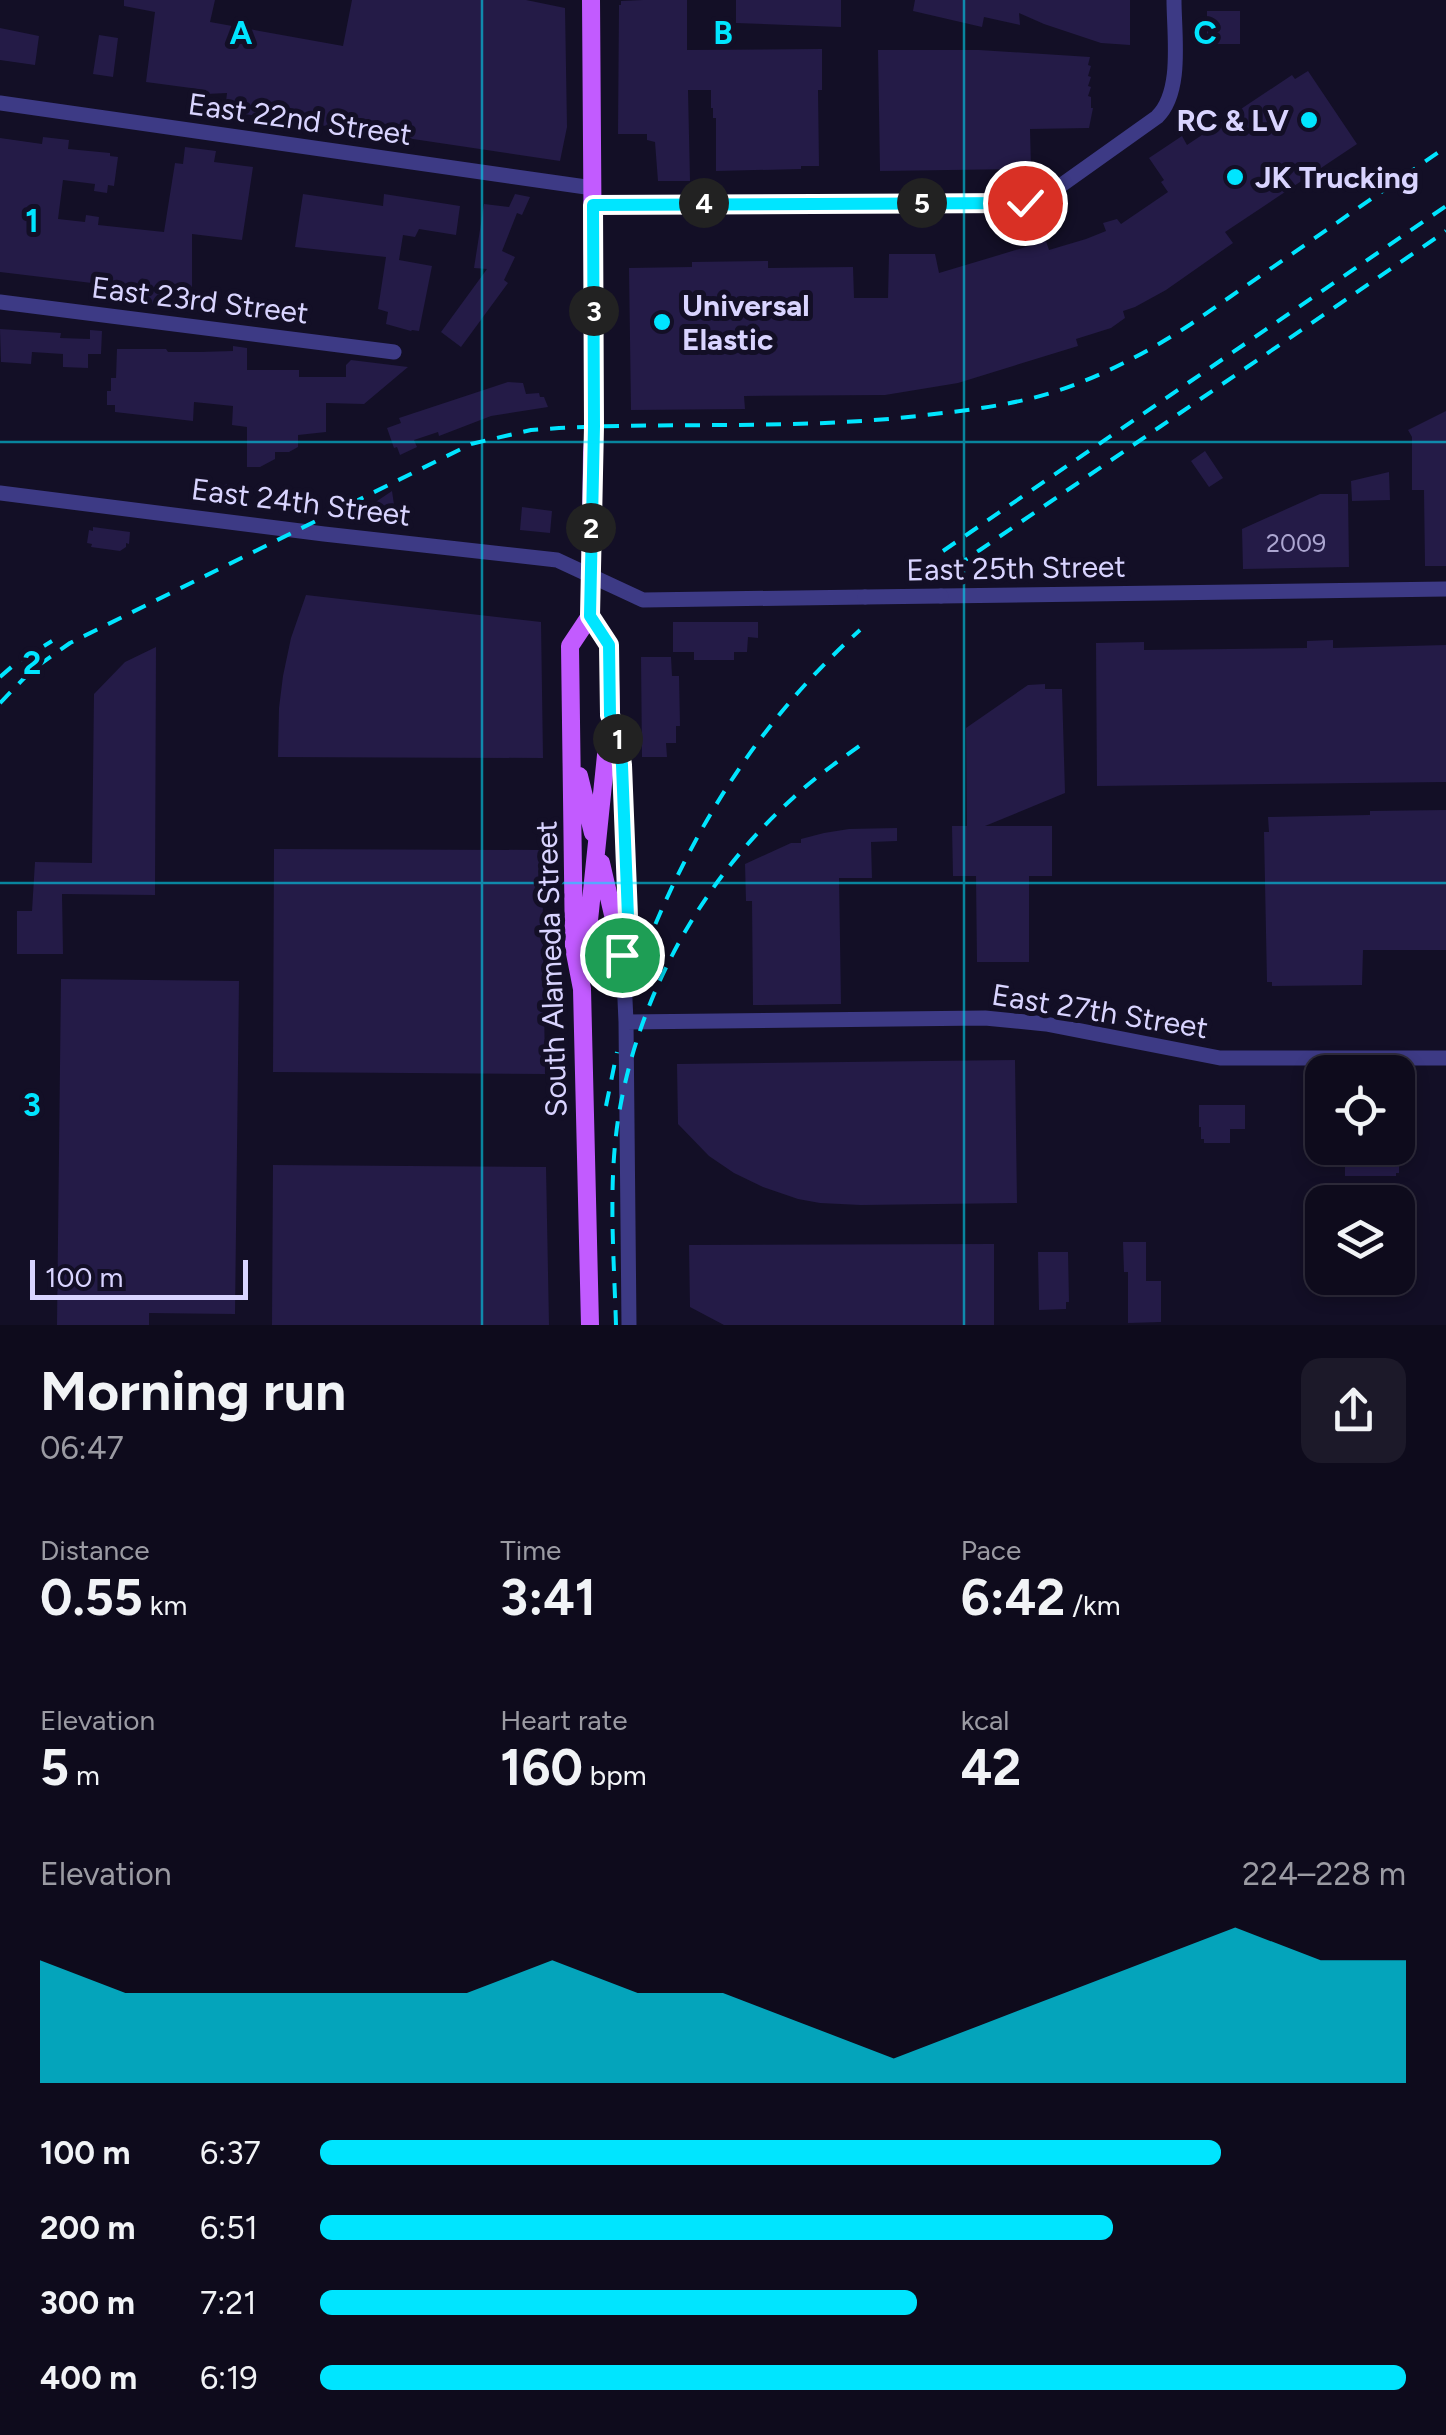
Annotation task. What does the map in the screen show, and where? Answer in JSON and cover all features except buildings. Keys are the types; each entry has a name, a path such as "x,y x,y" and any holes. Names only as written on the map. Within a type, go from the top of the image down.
{"main road":[{"name":"South Alameda Street","path":"590,1325 582,989 574,948 570,646 590,616 594,426 591,0"},
{"name":"South Alameda Street","path":"590,616 609,645 610,715 621,752 628,928 622,955"},
{"path":"582,989 610,715"},
{"path":"571,743 622,955"}],"street":[{"name":"East 22nd Street","path":"0,103 593,197 1025,203 1039,201 1166,108 1174,74 1174,0"},
{"name":"East 23rd Street","path":"0,302 394,352"},
{"name":"East 24th Street","path":"0,493 557,560 591,577"},
{"name":"East 25th Street","path":"591,577 644,600 1446,590"},
{"name":"South Alameda Street","path":"622,955 629,1325"},
{"name":"East 27th Street","path":"626,1022 986,1018 1062,1027 1220,1058 1446,1058"}],"railway":[{"path":"0,703 32,670 70,643 471,444 531,430 559,428 880,420 991,406 1072,386 1125,362 1191,324 1446,147"},
{"path":"943,551 1446,206"},
{"path":"955,567 1446,231"},
{"path":"645,949 686,860 734,777 791,700 860,630"},
{"path":"0,677 52,641"},
{"path":"616,1325 612,1196 618,1120 640,1029 657,986 702,904 730,866 801,790 865,742"},
{"path":"606,1106 617,1052"}],"place":[{"name":"RC & LV","path":"1309,120"},
{"name":"JK Trucking","path":"1235,177"},
{"name":"Universal Elastic","path":"662,322"}],"route":[{"path":"622,955 628,917 622,765 610,715 609,645 590,616 593,205 1025,203"}]}
